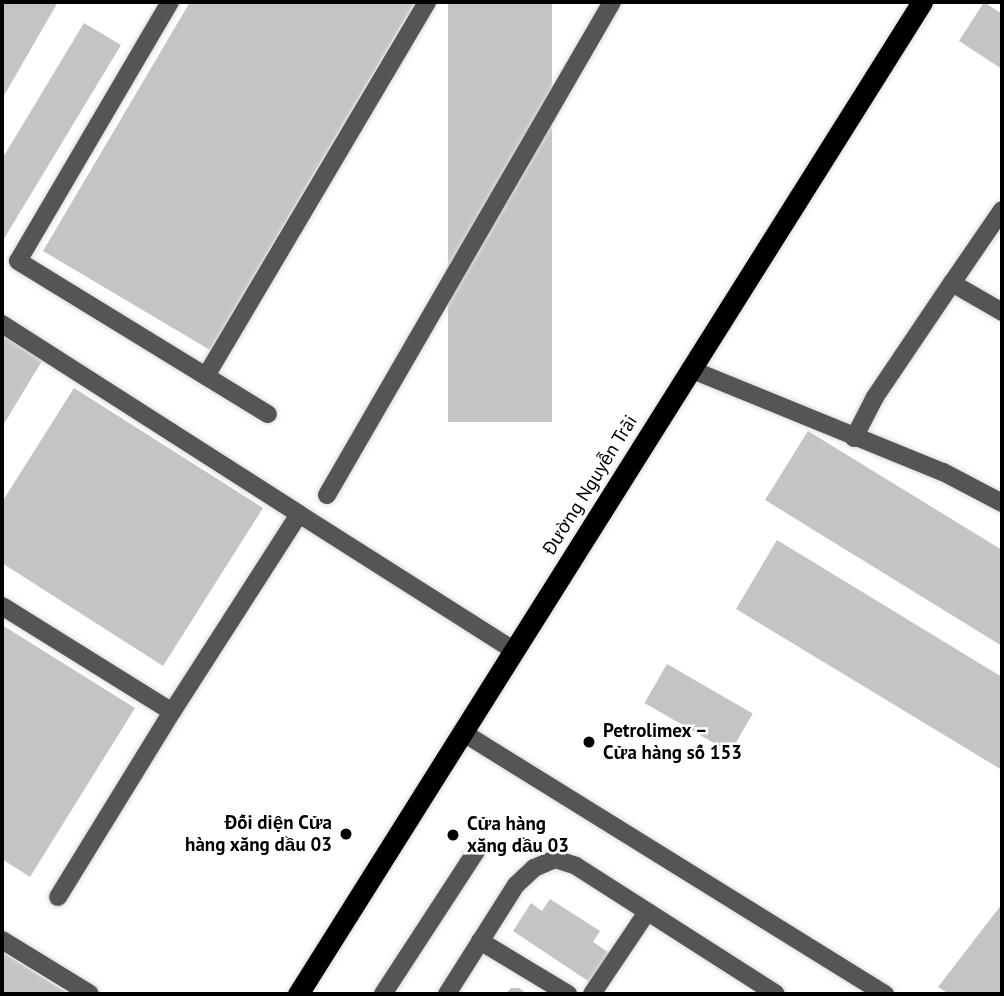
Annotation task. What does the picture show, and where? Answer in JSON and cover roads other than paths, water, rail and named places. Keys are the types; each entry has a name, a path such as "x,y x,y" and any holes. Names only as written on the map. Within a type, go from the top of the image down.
{"highway":[{"name":"Đường Nguyễn Trãi","path":"298,994 922,2"}],"street":[{"path":"170,2 18,261 268,414"},
{"path":"206,376 427,2"},
{"path":"327,495 612,2"},
{"path":"854,438 875,397 1002,210"},
{"path":"952,283 1002,312"},
{"path":"2,324 513,650"},
{"path":"690,369 943,472 1002,503"},
{"path":"58,897 299,514"},
{"path":"2,607 172,712"},
{"path":"462,732 885,994"},
{"path":"383,994 478,848"},
{"path":"447,994 524,876 555,859 576,866 776,994"},
{"path":"592,994 647,912"},
{"path":"2,940 90,994"},
{"path":"481,941 568,994"}],"place":[{"name":"Petrolimex – Cửa hàng số 153","path":"589,742"},
{"name":"Đối diện Cửa hàng xăng dầu 03","path":"346,834"},
{"name":"Cửa hàng xăng dầu 03","path":"453,835"}]}
